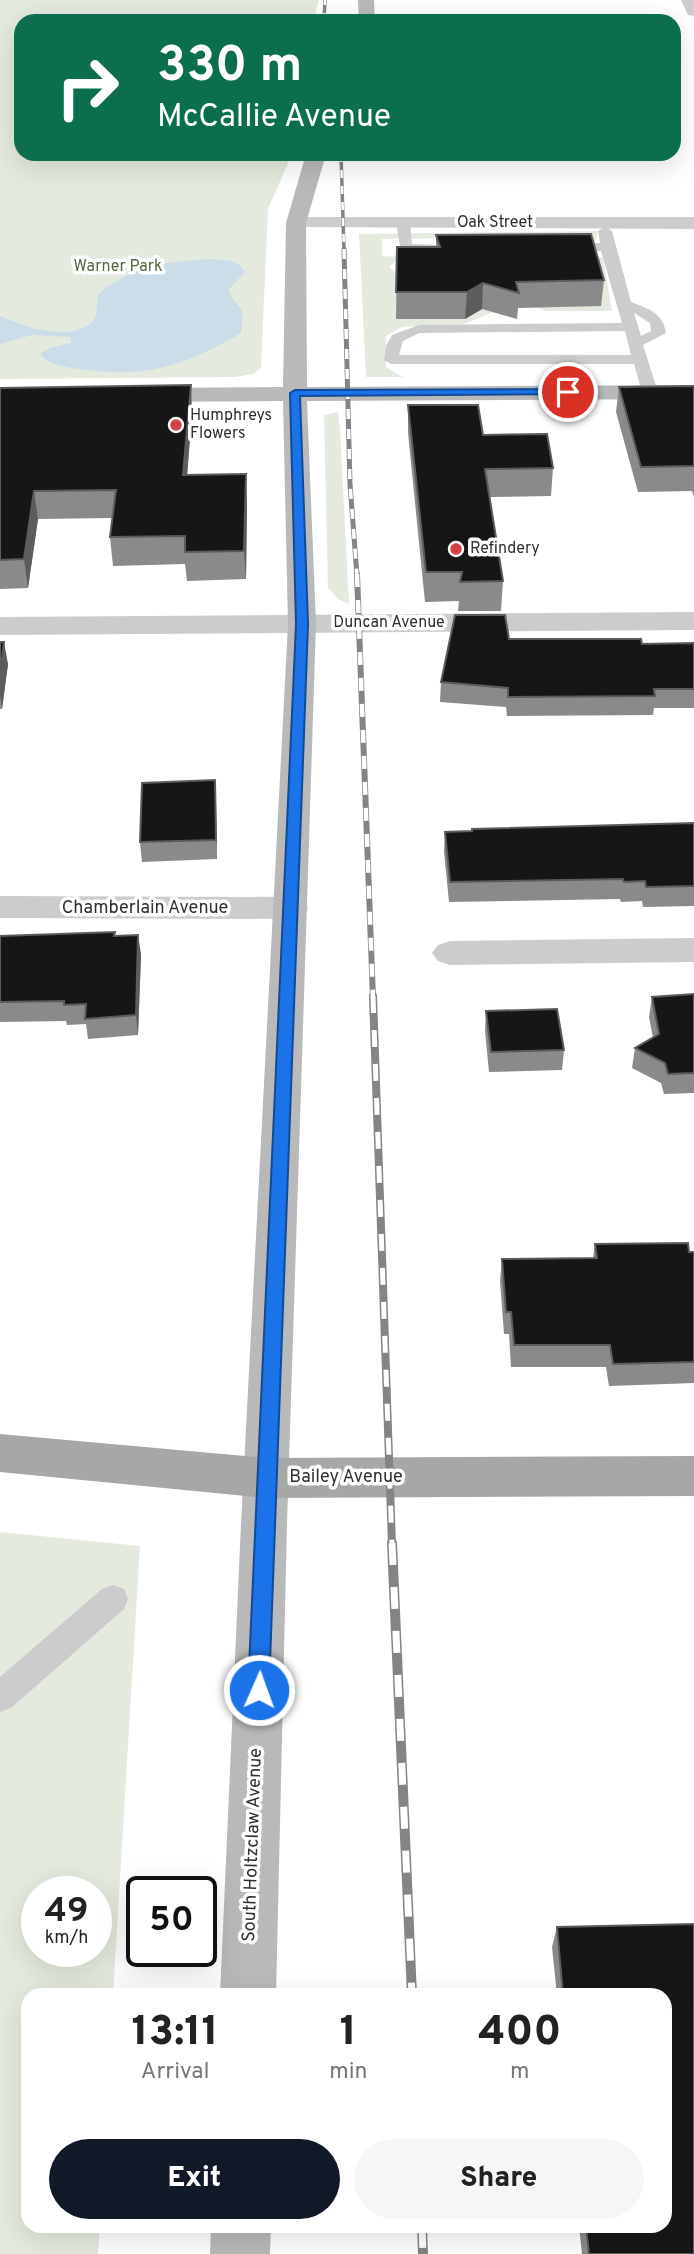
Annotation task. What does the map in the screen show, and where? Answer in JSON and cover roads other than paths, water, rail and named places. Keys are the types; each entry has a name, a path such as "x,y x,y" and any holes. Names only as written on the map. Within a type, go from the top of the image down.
{"main road":[{"name":"South Holtzclaw Avenue","path":"248,1988 266,1478 302,624 295,393 296,223 314,161"},
{"path":"109,395 694,391"},
{"name":"Bailey Avenue","path":"0,1453 266,1478 694,1476"},
{"path":"240,2254 241,2233"}],"street":[{"path":"689,0 694,12"},
{"name":"Oak Street","path":"296,223 694,223"},
{"name":"Duncan Avenue","path":"0,626 694,621"},
{"name":"Chamberlain Avenue","path":"0,907 291,908"},
{"path":"450,953 694,950"}],"lane":[{"path":"403,223 406,248 446,248"},
{"path":"604,223 607,247 650,392"},
{"path":"553,247 607,247"},
{"path":"624,305 645,312 657,321 659,333 636,343"},
{"path":"631,327 419,329 401,333 394,343 391,360 641,359"},
{"path":"0,1698 113,1599"}],"water":[{"path":"211,259 235,262 245,272 229,289 232,298 243,311 241,333 183,362 145,371 103,372 58,365 40,354 49,348 71,343 70,337 32,335 0,344 0,316 36,329 63,332 76,330 96,317 98,295 123,277 151,267"}],"railway":[{"path":"324,14 325,0"},
{"path":"341,161 344,251"},
{"path":"344,249 350,484 357,576"},
{"path":"357,574 373,998"},
{"path":"373,996 392,1545"},
{"path":"392,1543 412,1988"},
{"path":"422,2233 423,2254"}],"place":[{"name":"Humphreys Flowers","path":"176,425"},
{"name":"Refindery","path":"456,549"}],"park label":[{"name":"Warner Park","path":"118,267"}]}
